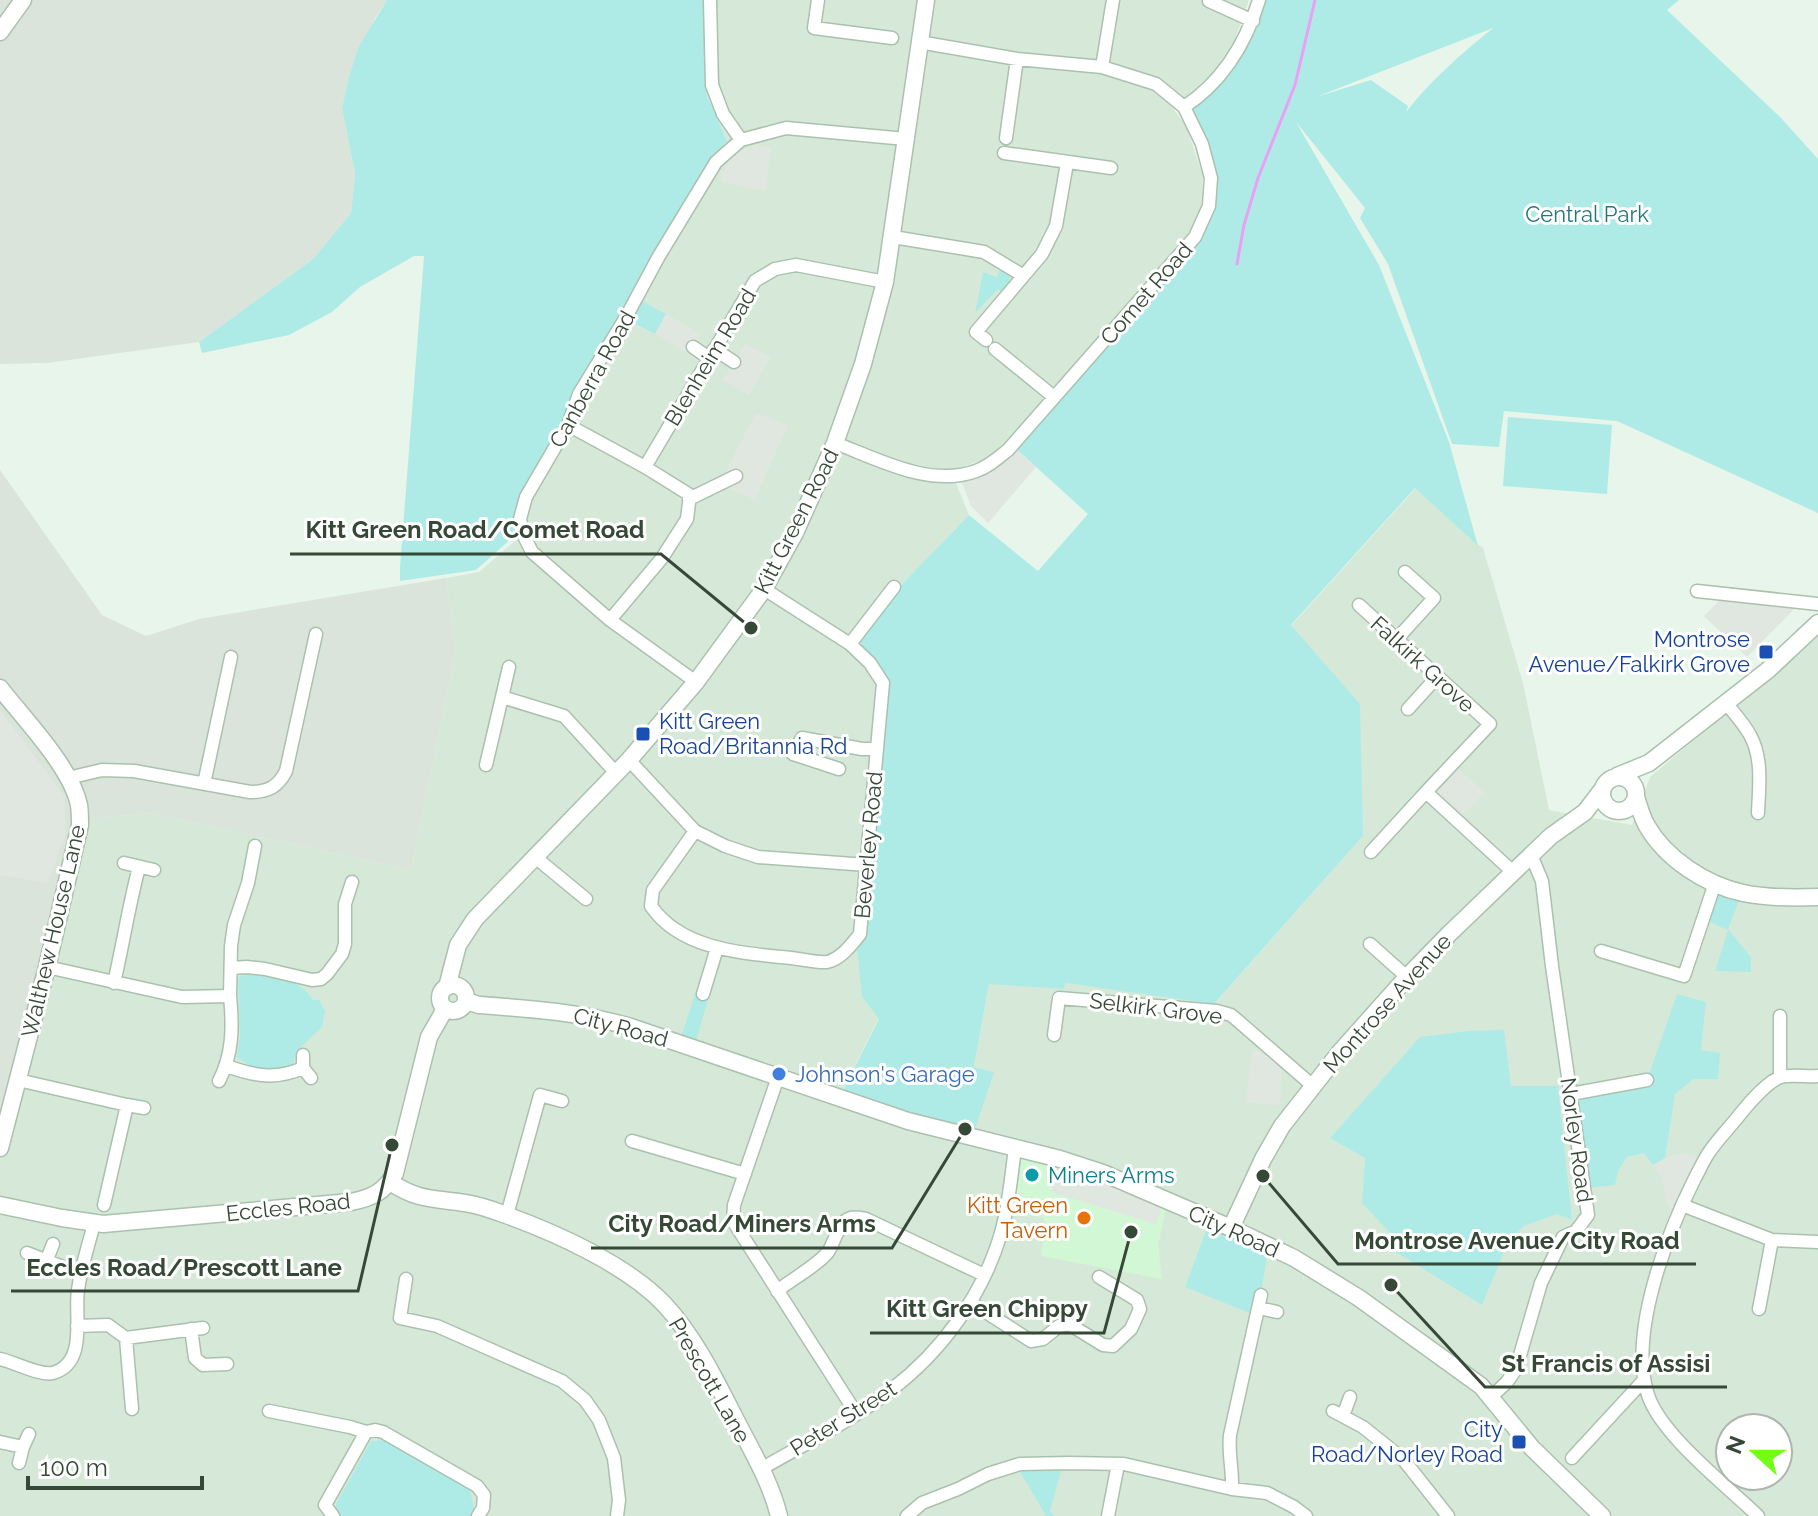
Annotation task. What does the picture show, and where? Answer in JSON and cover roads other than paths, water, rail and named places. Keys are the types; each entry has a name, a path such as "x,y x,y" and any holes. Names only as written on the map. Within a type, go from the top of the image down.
{"street":[{"path":"0,32 23,0"},
{"path":"710,0 712,85 723,114 741,140"},
{"path":"818,0 814,28 892,38"},
{"name":"Kitt Green Road","path":"447,987 455,954 475,919 629,760 696,682 764,589 795,533 835,443 863,364 885,282 926,0"},
{"path":"1102,67 1113,0"},
{"path":"1184,107 1229,66 1253,21 1259,0"},
{"path":"1209,1 1253,21"},
{"name":"Comet Road","path":"835,443 928,475 959,475 991,464 1008,450 1195,237 1209,206 1211,178 1202,144 1184,107 1156,84 1102,67 1017,59 919,42"},
{"path":"1006,138 1017,59"},
{"name":"Canberra Road","path":"696,682 610,620 532,552 520,519 526,497 568,425 579,394 659,256 741,140 786,128 906,139"},
{"path":"1004,153 1111,168"},
{"path":"1054,397 976,332 1042,254 1056,226 1067,163"},
{"path":"893,237 984,252 1022,275"},
{"name":"Blenheim Road","path":"645,467 755,281 775,269 796,265 885,282"},
{"path":"693,347 734,362"},
{"path":"568,425 690,495 687,519 662,558 610,620"},
{"path":"689,499 736,476"},
{"path":"1396,640 1434,598 1405,572"},
{"path":"850,644 894,587"},
{"name":"Beverley Road","path":"695,831 653,890 651,906 658,916 678,930 702,943 734,953 829,962 846,950 860,934 883,683 870,663 850,644 764,589"},
{"path":"1697,591 1818,604"},
{"name":"Falkirk Grove","path":"1359,605 1490,724 1371,852"},
{"path":"1646,825 1603,802 1601,791 1607,781 1649,763 1768,670 1818,623"},
{"path":"68,778 102,770 134,771 204,784 269,791 279,783 286,771 316,634"},
{"path":"204,784 231,657"},
{"path":"486,765 509,667"},
{"path":"1408,709 1437,677"},
{"name":"Walthew House Lane","path":"0,688 68,778 79,803 80,825 0,1148"},
{"path":"502,697 564,716 616,773"},
{"path":"1726,703 1751,736 1758,756 1758,813"},
{"path":"839,769 793,754 802,738 877,749"},
{"path":"629,760 695,831 725,846 758,857 867,865"},
{"path":"1585,812 1631,806 1649,763"},
{"path":"1617,776 1632,783 1646,825 1663,848 1715,883 1742,893 1818,897"},
{"name":"Montrose Avenue","path":"1231,1228 1282,1126 1340,1052 1407,977 1551,836 1585,812 1601,791"},
{"path":"1426,792 1513,872"},
{"path":"219,1081 227,1066 231,1045 234,925 248,883 255,846"},
{"name":"Norley Road","path":"1490,1398 1516,1369 1541,1283 1563,1237 1576,1231 1588,1215 1542,881 1531,855"},
{"path":"535,857 586,899"},
{"path":"124,863 154,870"},
{"path":"114,983 139,867"},
{"path":"231,968 265,969 312,980 321,979 342,954 345,904 352,882"},
{"path":"1601,951 1684,976 1715,883"},
{"path":"1370,944 1407,977"},
{"path":"703,994 717,948"},
{"path":"47,967 182,997 230,996"},
{"path":"312,980 320,992"},
{"path":"455,985 466,996 463,1007 457,1011 445,1009 440,1002 443,989 447,987 455,985"},
{"name":"Selkirk Grove","path":"1054,1035 1059,998 1224,1012 1313,1086"},
{"name":"City Road","path":"466,1001 599,1018 908,1121 1060,1159 1103,1173 1231,1228 1294,1258 1335,1283 1481,1386 1532,1448 1602,1516"},
{"path":"390,1182 398,1165 429,1037 445,1009"},
{"path":"1780,1016 1780,1077"},
{"path":"227,1066 265,1076 282,1075 306,1067"},
{"path":"1758,1516 1663,1425 1648,1396 1644,1380 1645,1331 1651,1295 1682,1205 1708,1153 1755,1096 1780,1077 1818,1076"},
{"path":"778,1077 734,1205 733,1221 856,1413"},
{"path":"18,1080 144,1108"},
{"path":"1571,1094 1647,1080"},
{"path":"507,1215 540,1095 562,1101"},
{"path":"104,1205 103,1180 127,1105"},
{"path":"632,1141 745,1174"},
{"name":"Peter Street","path":"761,1469 891,1390 951,1330 984,1275 1001,1232 1015,1149"},
{"name":"Prescott Lane","path":"390,1182 412,1195 467,1203 507,1215 558,1237 633,1278 664,1304 720,1389 761,1469 779,1516"},
{"name":"Eccles Road","path":"0,1205 94,1224 130,1223 351,1202 374,1196 390,1182"},
{"path":"1682,1205 1772,1240 1818,1242"},
{"path":"777,1291 824,1256 844,1221 851,1218 866,1219 984,1275"},
{"path":"0,1359 52,1373 63,1367 72,1355 77,1341 77,1295 94,1224"},
{"path":"1759,1309 1772,1240"},
{"path":"46,1262 53,1244"},
{"path":"27,1253 81,1274"},
{"path":"970,1302 1031,1341 1043,1339 1059,1326 1069,1324 1103,1345 1113,1346 1131,1329 1140,1309 1137,1300 1099,1277"},
{"path":"406,1279 400,1318 437,1326 548,1374 585,1400 599,1420 614,1458 619,1500 617,1516"},
{"path":"1232,1489 1230,1435 1260,1302 1277,1312"},
{"path":"77,1326 108,1325 126,1338 197,1329 195,1358 203,1365 227,1364"},
{"path":"126,1338 132,1409"},
{"path":"1572,1458 1644,1380"},
{"path":"1350,1397 1338,1414 1363,1427 1403,1459 1448,1516"},
{"path":"269,1411 366,1432 383,1432 477,1486 484,1495 483,1508 478,1516"},
{"path":"333,1516 325,1505 366,1432"},
{"path":"19,1463 29,1434"},
{"path":"0,1442 23,1447"},
{"path":"907,1516 922,1503 988,1474 1020,1464 1118,1464 1232,1489 1267,1493 1306,1516"},
{"path":"1108,1516 1118,1464"}],"waterway":[{"path":"1237,264 1244,225 1258,178 1295,85 1315,0"}],"place":[{"name":"Kitt Green Road/Comet Road","path":"751,628"},
{"name":"Montrose Avenue/Falkirk Grove","path":"1766,652"},
{"name":"Kitt Green Road/Britannia Rd","path":"643,734"},
{"name":"Johnson's Garage","path":"779,1074"},
{"name":"City Road/Miners Arms","path":"965,1129"},
{"name":"Eccles Road/Prescott Lane","path":"392,1145"},
{"name":"Miners Arms","path":"1032,1175"},
{"name":"Montrose Avenue/City Road","path":"1263,1176"},
{"name":"Kitt Green Tavern","path":"1084,1218"},
{"name":"Kitt Green Chippy","path":"1131,1232"},
{"name":"St Francis of Assisi","path":"1391,1285"},
{"name":"City Road/Norley Road","path":"1519,1442"}],"park label":[{"name":"Central Park","path":"1587,214"}]}
